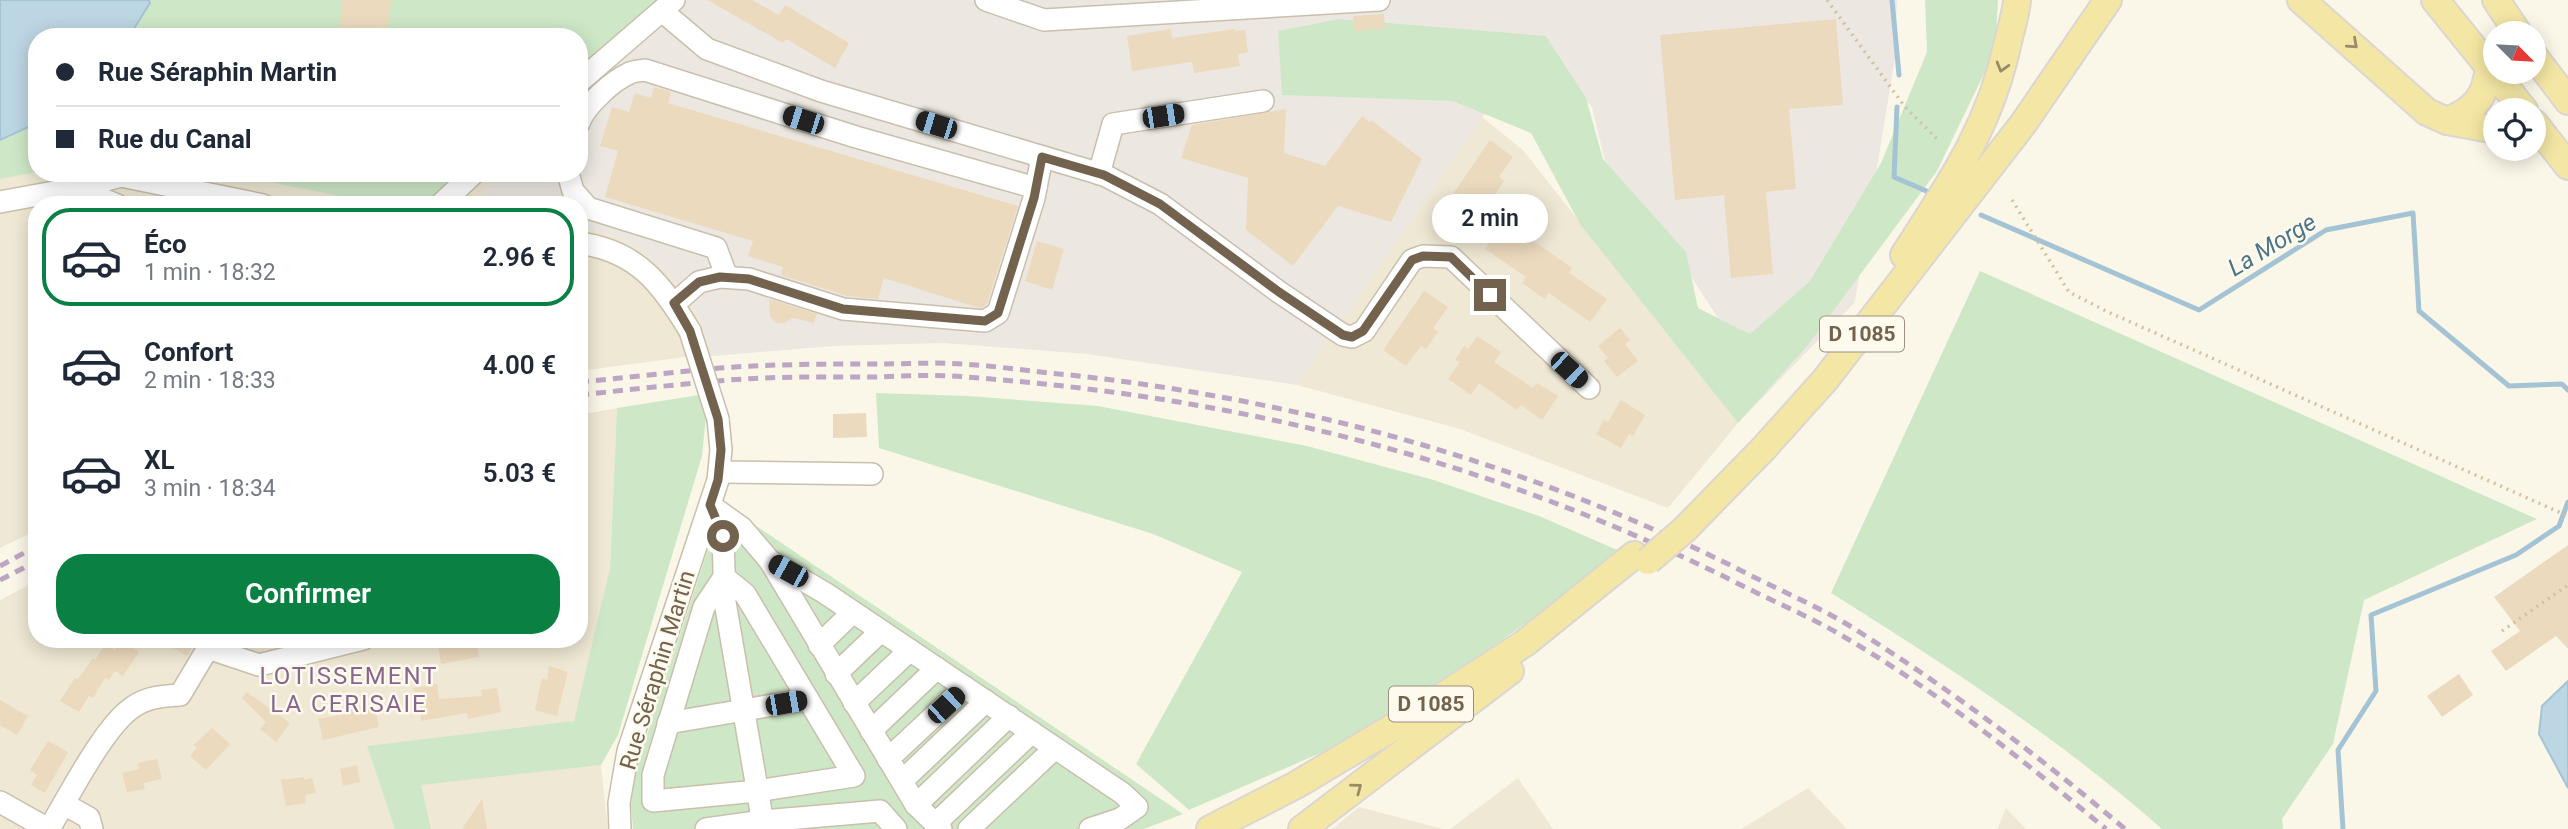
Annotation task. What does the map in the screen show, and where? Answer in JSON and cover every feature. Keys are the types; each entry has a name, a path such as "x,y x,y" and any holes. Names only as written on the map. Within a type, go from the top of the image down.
{"main road":[{"path":"1895,269 1957,173 1985,119 2004,64 2017,0"},
{"name":"D 1085","path":"1677,526 1815,371 1966,179 2092,0"},
{"name":"D 1085","path":"1241,829 1302,797 1419,728 1533,654 1764,448 1825,380 2023,124 2108,0"},
{"path":"2023,124 2129,0"},
{"path":"2301,0 2427,112 2447,121 2483,128"},
{"path":"2435,0 2483,59"},
{"path":"2496,0 2510,21"},
{"path":"2546,72 2568,101"},
{"path":"2447,121 2467,113 2482,94 2484,84"},
{"path":"2503,84 2514,98"},
{"path":"2546,139 2568,167"},
{"path":"2546,154 2568,167"},
{"name":"D 1085","path":"1211,829 1296,785 1412,716 1525,643 1641,558"},
{"path":"1302,829 1533,654"}],"street":[{"path":"986,0 1044,20 1379,0"},
{"path":"588,74 668,5 707,49 821,91 1099,174 1160,204 1279,292 1343,335 1352,337 1363,331 1412,260 1423,256 1451,257 1589,388"},
{"path":"588,107 628,74 645,70 856,137 1036,188"},
{"path":"1099,174 1113,124 1263,101"},
{"path":"674,303 699,282 727,277 749,279 843,309 985,321 998,313 1036,188 1042,157"},
{"path":"33,196 98,182"},
{"path":"150,182 219,196"},
{"path":"450,196 464,182"},
{"path":"76,188 93,196"},
{"path":"0,202 28,197"},
{"path":"588,208 716,248 727,277"},
{"name":"Rue Séraphin Martin","path":"588,244 605,247 628,258 657,282 674,303 690,331 718,419 721,450 719,472 710,505 628,751 619,803 621,829"},
{"path":"719,472 872,474"},
{"path":"710,505 742,528 770,561 916,805 938,827 1032,732"},
{"path":"710,505 723,536 725,602 763,825"},
{"path":"770,561 825,593 1009,716 1122,793 1137,807 1120,819 1090,829"},
{"path":"724,577 745,594 854,776 757,791 653,801 653,775 704,607 724,577"},
{"path":"802,616 825,593"},
{"path":"819,645 853,612"},
{"path":"836,674 881,631"},
{"path":"0,802 48,829 108,733 132,707 156,696 180,695 208,648 259,664 326,648"},
{"path":"854,703 910,650"},
{"path":"871,731 937,668"},
{"path":"888,760 965,687"},
{"path":"668,723 808,699"},
{"path":"902,781 986,701"},
{"path":"916,805 1009,716"},
{"path":"969,829 1055,748"},
{"path":"64,804 89,818 92,829"},
{"path":"706,829 880,811 896,829"}],"path":[{"path":"1826,0 1905,107 1937,139"},
{"path":"2012,200 2069,292 2108,312 2568,516"},
{"path":"2502,631 2568,585"}],"shaded area":[{"path":"0,0 674,0 588,74 588,28 28,28 28,182 487,182 485,196 28,196 28,534 0,548"},
{"path":"674,0 1897,0 1895,58 1855,302 1738,423 1746,361 1684,266 1611,186 1592,107 1555,70 1525,56 1297,385 1087,354 944,343 832,346 713,356 690,299 660,265 624,239 588,229 588,196 485,196 487,182 588,182 588,74"},
{"path":"1482,117 1523,150 1738,423 1668,508 1460,429 1297,385"},
{"path":"588,229 624,239 660,265 690,299 713,356 588,370"},
{"path":"617,408 601,765 608,829 0,829 0,600 28,586 28,648 588,648 588,413"},
{"path":"1518,778 1553,829 1450,829"},
{"path":"1808,788 1847,829 1741,829"},
{"path":"1359,807 1443,829 1332,829"},
{"path":"2006,808 2026,829 1997,829"}],"green space":[{"path":"0,0 656,0 588,63 588,28 28,28 28,174 0,179"},
{"path":"1925,0 1998,0 1995,51 1937,171 1808,345 1738,423 1580,224 1531,133 1453,101 1282,95 1278,31 1339,19 1546,36 1586,98 1603,159 1686,252 1698,308 1750,334 1810,281 1881,163 1927,52"},
{"path":"270,182 458,182 444,196 339,196"},
{"path":"1980,271 2537,519 2364,600 2333,744 2282,819 2283,829 2162,829 2043,734 1831,593"},
{"path":"876,393 968,396 1098,406 1307,446 1434,480 1539,516 1622,552 1554,604 1369,732 1189,810 1136,764 1242,572 1153,534 879,448"},
{"path":"699,395 706,417 702,456 618,735 601,765 421,785 431,829 395,829 367,746 574,721 610,568 617,408"},
{"path":"749,521 1183,814 1144,829 633,829 631,805 636,768 712,537 734,536"}],"water":[{"path":"0,0 149,0 150,3 134,28 28,28 28,127 0,140"},
{"path":"2568,681 2568,788 2539,734 2542,706"}],"building":[{"path":"342,0 391,0 388,28 340,28"},
{"path":"707,0 752,0 779,15 785,5 849,43 835,68 786,39 783,43"},
{"path":"1384,14 1385,29 1354,31 1353,16"},
{"path":"1836,19 1843,105 1789,109 1796,189 1766,192 1773,274 1731,278 1724,195 1675,200 1660,35"},
{"path":"1171,29 1172,38 1245,30 1248,52 1238,54 1240,66 1194,73 1192,62 1132,71 1127,36"},
{"path":"654,87 671,92 668,103 1018,206 987,304 982,308 976,307 884,278 878,299 847,296 781,275 783,267 748,256 753,241 605,197 618,151 600,146 612,107 629,112 635,93 651,98"},
{"path":"1286,109 1284,153 1325,166 1362,116 1422,159 1391,222 1338,206 1293,266 1246,230 1248,178 1181,158 1192,125"},
{"path":"1490,140 1513,157 1499,177 1504,181 1496,193 1538,223 1528,237 1572,268 1569,273 1607,299 1590,322 1549,293 1545,299 1522,283 1526,277 1485,249 1494,236 1490,233 1492,230 1449,200"},
{"path":"1037,241 1064,249 1052,290 1025,281"},
{"path":"1424,291 1448,307 1433,328 1438,332 1426,349 1421,346 1406,366 1383,350"},
{"path":"769,299 817,314 814,323 793,318 784,323 776,323 770,317"},
{"path":"1620,328 1630,340 1625,344 1638,361 1617,377 1604,361 1608,358 1598,346"},
{"path":"1477,336 1501,352 1494,362 1533,388 1537,383 1558,396 1542,420 1521,405 1517,410 1479,383 1471,395 1448,379 1460,362 1455,360 1464,346 1468,349"},
{"path":"1621,400 1645,415 1633,436 1629,434 1621,448 1596,434 1604,420 1608,422"},
{"path":"866,413 867,437 833,438 833,414"},
{"path":"2568,545 2568,649 2556,636 2506,671 2491,651 2520,631 2494,597"},
{"path":"103,648 133,648 139,652 123,676 115,671 109,680 105,678 93,698 89,696 79,712 60,701 75,678 78,679"},
{"path":"173,648 192,648 187,656"},
{"path":"439,648 478,648 479,657 441,664"},
{"path":"549,666 568,672 557,716 535,710 542,678 547,680"},
{"path":"2459,674 2473,695 2442,717 2427,696"},
{"path":"437,684 439,699 482,696 481,690 497,688 501,712 468,719 467,713 421,721 420,704 416,705 413,688"},
{"path":"247,692 290,723 276,742 260,729 266,722 242,698"},
{"path":"0,700 28,716 17,735 0,725"},
{"path":"362,707 375,707 379,727 323,740 318,719"},
{"path":"212,728 230,744 206,770 190,756 197,748 194,745"},
{"path":"48,741 68,752 45,793 31,785 37,775 30,770"},
{"path":"157,759 162,779 143,783 145,789 127,792 122,773 139,769 138,763"},
{"path":"357,765 360,782 343,786 340,769"},
{"path":"304,777 304,780 312,778 316,793 305,795 306,803 286,806 281,780"},
{"path":"482,799 487,829 462,829"}],"waterway":[{"name":"La Morge","path":"1892,0 1899,75"},
{"name":"La Morge","path":"1897,107 1894,177 1931,193"},
{"name":"La Morge","path":"1981,215 2199,310 2326,230 2413,213 2419,311 2509,386 2562,384 2568,390"},
{"name":"La Morge","path":"2343,829 2338,750 2376,691 2371,615 2516,555 2559,526 2568,502"}],"railway":[{"path":"588,381 800,364 952,363 1159,387 1246,402 1417,443 1584,500 1665,535 1837,619 1922,673 1991,723 2125,829"},
{"path":"588,394 757,378 954,376 1068,387 1169,401 1268,419 1366,442 1462,470 1557,504 1651,543 1817,622 1876,656 1944,702 2106,829"},
{"path":"0,566 28,551"},
{"path":"0,580 28,566"}],"district":[{"name":"LOTISSEMENT LA CERISAIE","path":"349,690"}],"route":[{"path":"723,536 710,505 718,480 721,450 718,419 690,331 674,303 699,282 720,277 749,279 843,309 985,321 998,313 1034,198 1042,157 1104,175 1160,204 1279,292 1343,335 1352,337 1363,331 1412,260 1423,256 1451,257 1490,295"}]}
